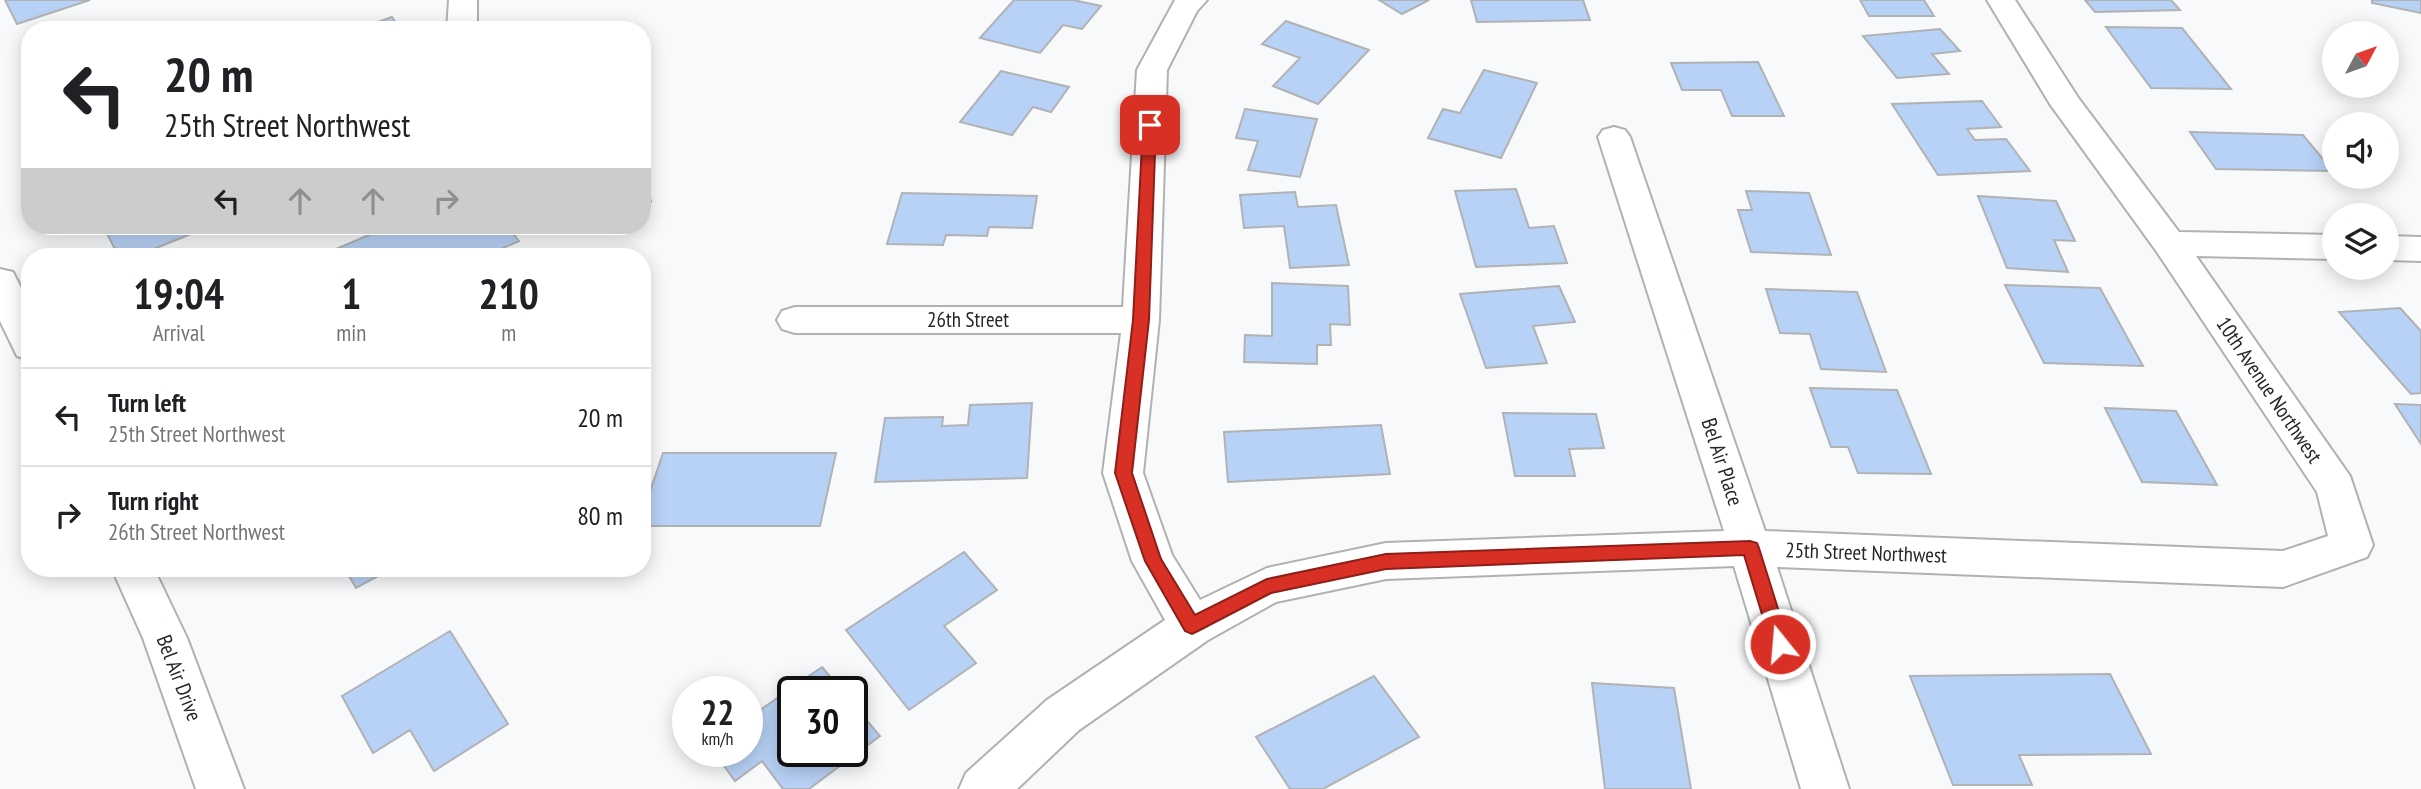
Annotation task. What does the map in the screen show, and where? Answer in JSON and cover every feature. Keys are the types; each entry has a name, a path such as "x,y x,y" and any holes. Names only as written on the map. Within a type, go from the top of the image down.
{"street":[{"path":"462,21 463,0"},
{"path":"1192,626 1153,561 1123,473 1141,320 1152,70 1185,6 1193,0"},
{"name":"10th Avenue Northwest","path":"2001,0 2066,104 2169,244 2336,488 2352,545"},
{"name":"Bel Air Place","path":"1614,137 1750,548 1825,789"},
{"path":"2169,244 2322,247"},
{"path":"2399,248 2421,249"},
{"path":"0,281 21,326"},
{"name":"26th Street","path":"795,320 1141,320"},
{"name":"25th Street Northwest","path":"983,789 1063,715 1192,626 1267,586 1386,561 1750,548 2283,569 2352,545"},
{"name":"Bel Air Drive","path":"137,577 165,638 220,789"}],"building":[{"path":"5,0 90,0 21,21 17,24"},
{"path":"1014,0 1073,0 1101,6 1082,29 1063,25 1040,53 980,38"},
{"path":"1379,0 1429,0 1402,14"},
{"path":"1471,0 1583,0 1590,20 1477,22"},
{"path":"1860,0 1924,0 1934,16 1869,16"},
{"path":"2085,0 2171,0 2180,10 2095,12"},
{"path":"2372,0 2421,0 2421,13 2372,3"},
{"path":"1286,21 1369,50 1318,104 1273,86 1300,58 1262,44"},
{"path":"2106,27 2182,28 2231,89 2151,88"},
{"path":"1940,29 1960,51 1932,54 1949,74 1897,78 1863,36"},
{"path":"1758,62 1784,116 1732,116 1721,90 1682,90 1671,63"},
{"path":"1484,70 1537,83 1501,158 1428,138 1443,109 1460,113"},
{"path":"1001,71 1069,87 1051,112 1033,107 1012,135 960,122"},
{"path":"1982,101 2001,127 1967,129 1975,140 2006,139 2030,171 1938,175 1892,104"},
{"path":"1245,109 1317,119 1300,177 1248,170 1258,141 1236,138"},
{"path":"2190,132 2303,135 2322,158 2322,171 2216,169"},
{"path":"1516,189 1529,228 1554,226 1567,263 1476,267 1455,191"},
{"path":"1746,191 1809,193 1831,255 1751,252 1738,210 1752,210"},
{"path":"1295,192 1298,207 1336,205 1349,265 1290,268 1284,226 1244,228 1240,195"},
{"path":"902,193 1037,196 1032,228 989,227 987,236 946,235 943,245 887,244"},
{"path":"1978,196 2056,201 2075,241 2054,240 2068,272 2007,268"},
{"path":"108,235 189,235 156,248 114,248"},
{"path":"369,235 514,235 519,241 503,248 338,248"},
{"path":"1272,283 1348,286 1350,325 1330,324 1331,345 1317,345 1317,364 1244,362 1245,335 1272,336"},
{"path":"2005,285 2100,288 2143,366 2044,363"},
{"path":"1559,286 1575,322 1533,326 1547,363 1486,368 1460,294"},
{"path":"1766,289 1857,292 1886,372 1821,369 1810,334 1780,333"},
{"path":"2400,308 2421,331 2421,393 2411,394 2339,312"},
{"path":"1810,388 1897,390 1931,474 1858,473 1848,447 1831,447"},
{"path":"1032,403 1027,478 875,482 885,418 943,417 942,426 968,425 970,405"},
{"path":"2395,404 2421,405 2421,444"},
{"path":"2105,408 2176,411 2217,485 2142,482"},
{"path":"1503,413 1596,414 1604,448 1569,449 1575,476 1515,476"},
{"path":"1381,425 1390,474 1228,482 1224,432"},
{"path":"663,453 836,453 820,526 651,526 651,488"},
{"path":"964,552 997,590 944,626 976,663 909,710 846,630"},
{"path":"350,577 376,577 356,588"},
{"path":"450,631 508,724 434,771 410,730 373,753 342,696"},
{"path":"822,667 830,676 809,676"},
{"path":"2110,674 2151,754 2019,755 2032,785 1953,785 1910,676"},
{"path":"1374,676 1419,737 1323,789 1290,789 1256,737"},
{"path":"1592,683 1674,688 1691,789 1605,789"},
{"path":"777,698 777,767 838,767 809,789 783,789 763,762 763,708"},
{"path":"868,722 880,736 868,745"},
{"path":"725,767 754,767 735,781"}],"route":[{"path":"1150,125 1141,320 1123,473 1153,561 1192,626 1267,586 1386,561 1750,548 1780,644"}]}
